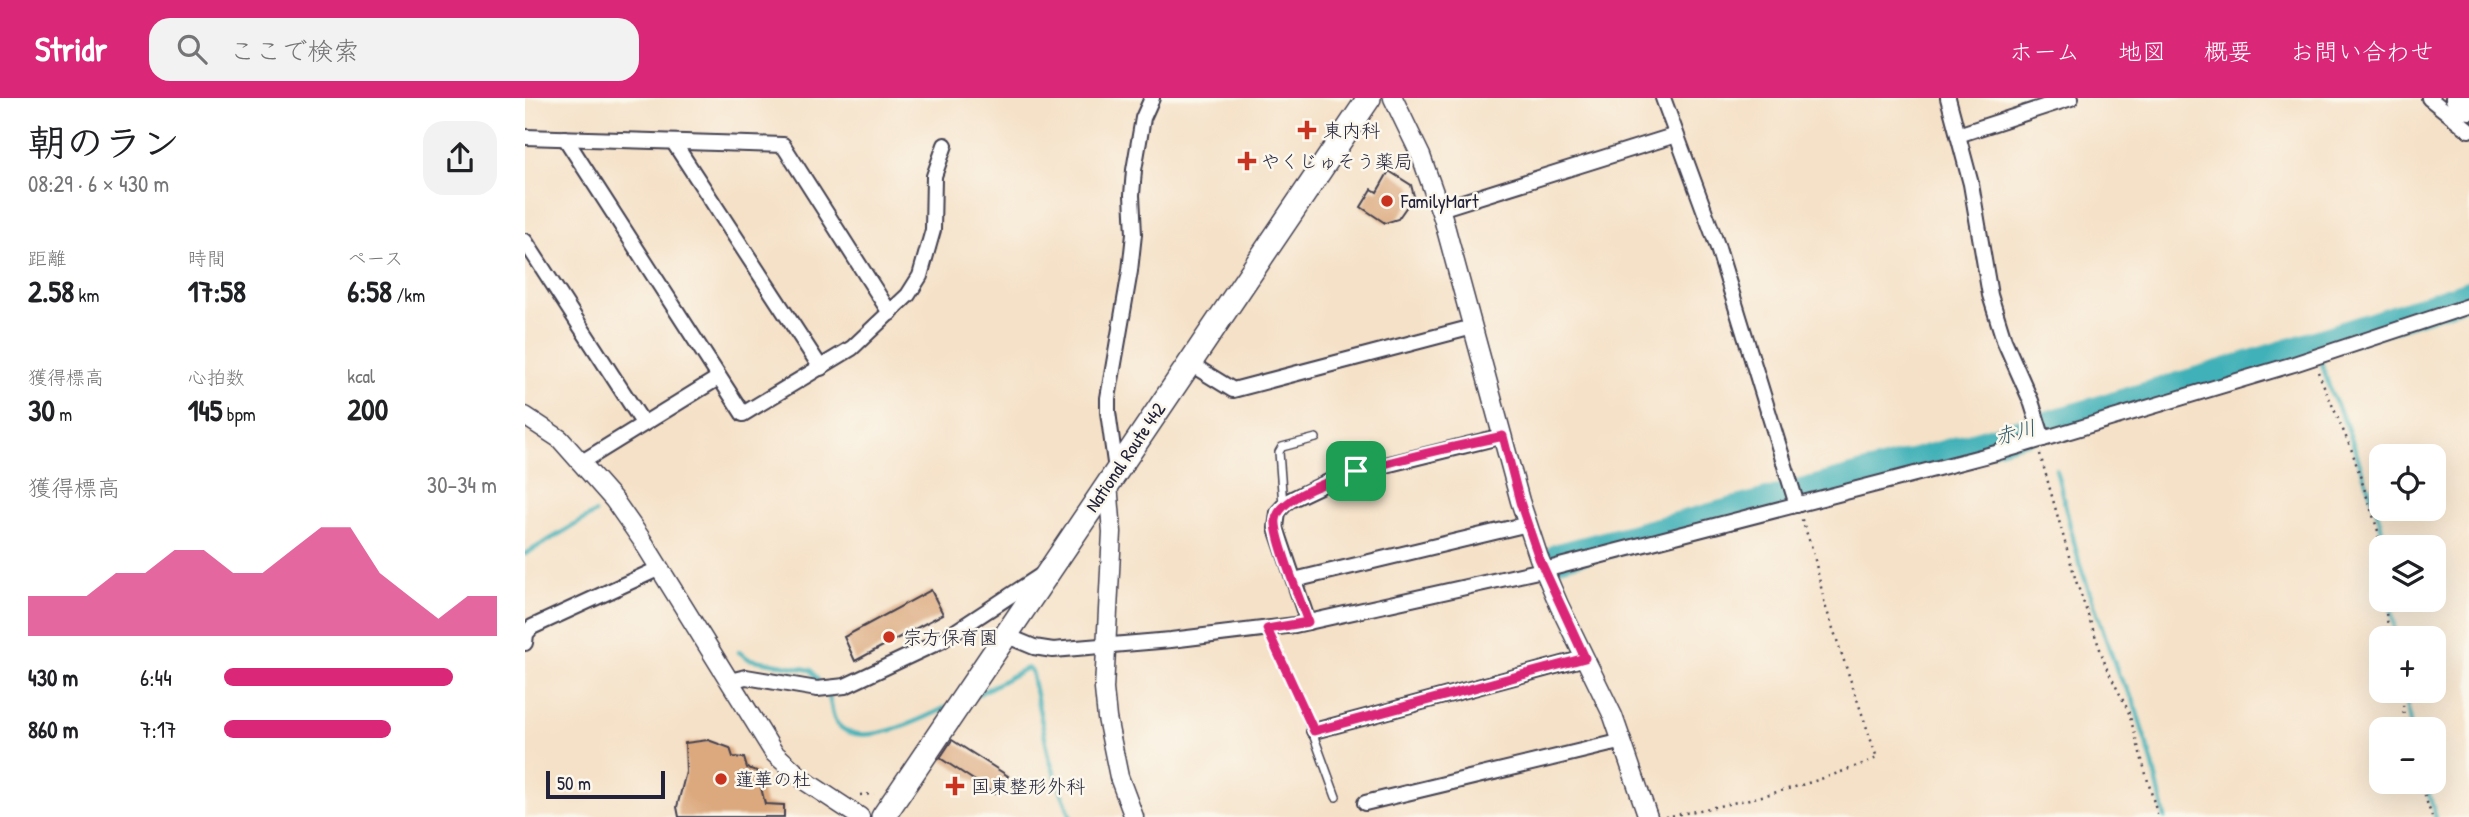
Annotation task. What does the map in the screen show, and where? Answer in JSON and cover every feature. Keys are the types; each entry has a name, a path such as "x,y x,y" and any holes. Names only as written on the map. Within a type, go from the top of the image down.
{"highway":[{"name":"National Route 442","path":"883,817 1369,98"},
{"path":"2459,98 2469,106"}],"street":[{"path":"1134,817 1123,791 1107,718 1104,689 1112,532 1108,398 1130,271 1134,234 1134,170 1143,118 1152,98"},
{"path":"1393,98 1421,156 1440,209 1528,524 1544,570 1623,741 1650,816"},
{"path":"1663,98 1717,245 1797,505"},
{"path":"1948,98 1971,184 1990,295 2004,340 2031,401 2039,440"},
{"path":"1958,135 2071,98"},
{"path":"2429,98 2469,130"},
{"path":"1440,209 1676,135"},
{"path":"525,137 783,145 890,313"},
{"path":"565,138 743,414 860,342 908,295 920,276 933,230 935,176 945,145"},
{"path":"674,143 821,368"},
{"path":"525,241 643,423"},
{"path":"1005,635 1044,649 1267,629 1544,570 2039,440 2312,358 2469,306"},
{"path":"1189,363 1233,390 1473,327"},
{"path":"582,462 718,378"},
{"path":"528,415 560,439 620,508 766,741 784,764 805,782 860,817"},
{"path":"1308,622 1276,528 1278,512 1288,501 1341,476 1503,436"},
{"path":"1294,580 1528,524"},
{"path":"525,643 526,634 532,627 660,568"},
{"path":"730,681 746,677 817,689 845,686 941,641 1051,568"},
{"path":"1314,731 1585,658"},
{"path":"1364,803 1623,741"}],"lane":[{"path":"1283,506 1279,452 1282,447 1316,438"},
{"path":"1267,629 1314,731 1336,797"}],"path":[{"path":"2312,358 2352,451 2378,535"},
{"path":"2039,440 2076,581 2107,669 2129,710 2158,817"},
{"path":"1650,816 1756,799 1820,781 1877,758 1825,605 1813,551 1797,505"},
{"path":"2424,794 2432,817"}],"building":[{"name":"FamilyMart","path":"1389,171 1411,185 1414,196 1398,219 1385,223 1361,207 1372,189 1377,192"},
{"name":"宗方保育園","path":"931,590 943,614 855,661 844,637"},
{"name":"蓮華の杜","path":"708,740 730,748 733,757 744,758 747,768 757,771 765,804 784,805 784,817 679,817 677,807 686,772 685,743"},
{"name":"国東整形外科","path":"952,740 1008,776 995,794 940,758"}],"waterway":[{"name":"赤川","path":"1558,557 2016,434 2243,367 2469,294"},
{"path":"2316,344 2330,390 2347,427 2380,521 2383,535"},
{"path":"2056,469 2079,562 2119,676 2133,699 2165,817"},
{"path":"525,554 595,513"},
{"path":"2392,612 2394,626"},
{"path":"739,652 749,659 811,670 821,685"},
{"path":"975,696 1027,668 1031,671 1050,761 1071,817"},
{"path":"826,692 836,722 846,731 859,734 891,730 947,707"},
{"path":"2407,703 2409,717"},
{"path":"2429,794 2436,817"}],"place":[{"name":"東内科","path":"1307,130"},
{"name":"やくじゅそう薬局","path":"1247,161"},
{"name":"FamilyMart","path":"1387,201"},
{"name":"宗方保育園","path":"889,637"},
{"name":"蓮華の杜","path":"721,779"},
{"name":"国東整形外科","path":"955,786"}],"route":[{"path":"1503,436 1520,502 1539,558 1585,658 1314,731 1267,629 1308,622 1276,528 1276,519 1281,507 1288,501 1356,471 1503,436"}]}
